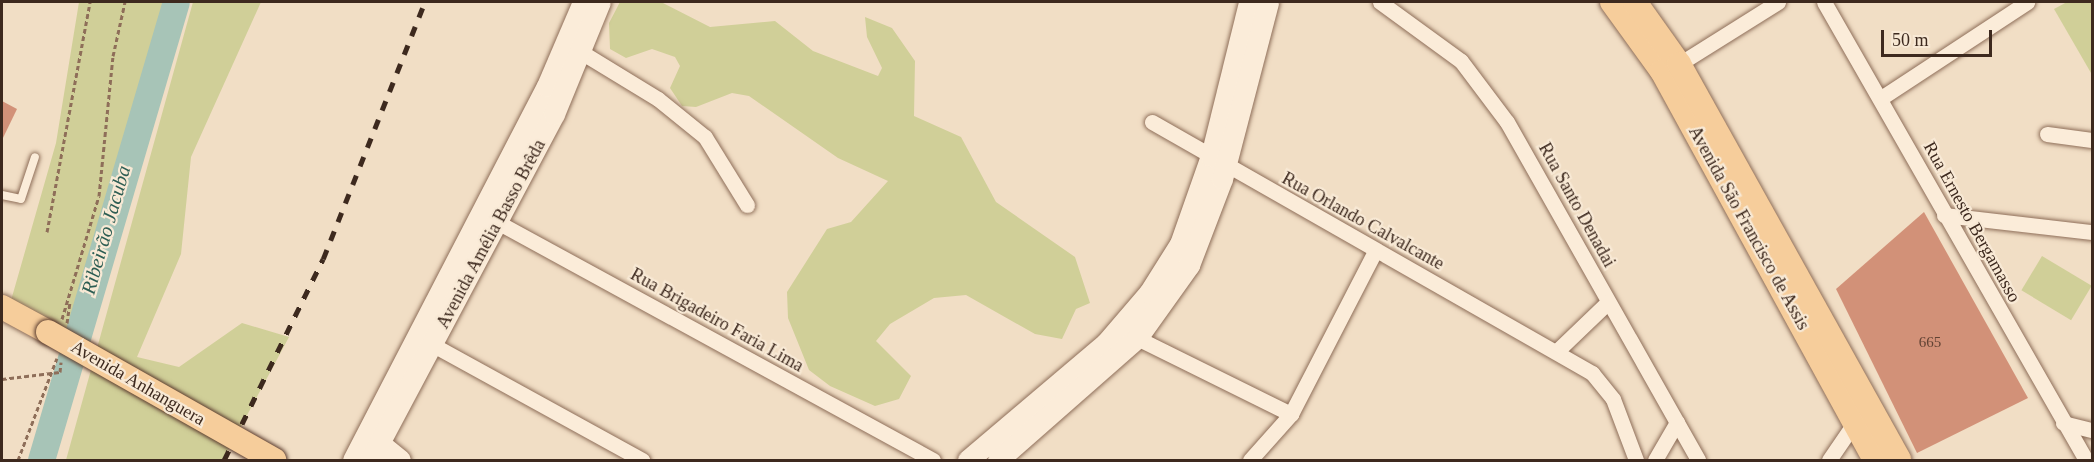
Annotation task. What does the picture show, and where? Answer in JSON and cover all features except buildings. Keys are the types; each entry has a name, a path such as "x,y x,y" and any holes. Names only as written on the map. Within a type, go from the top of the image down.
{"main road":[{"name":"Avenida Amélia Basso Brêda","path":"490,218 583,2"},
{"name":"Avenida Amélia Basso Brêda","path":"375,452 425,341 581,52 600,2"},
{"path":"968,460 1128,320 1180,244 1218,161 1249,2"},
{"path":"998,460 1137,338 1189,265 1218,161 1268,2"},
{"name":"Avenida São Francisco de Assis","path":"1612,2 1662,71 1875,460"},
{"name":"Avenida São Francisco de Assis","path":"1635,2 1679,64 1899,460"},
{"name":"Avenida Anhanguera","path":"2,307 274,460"},
{"name":"Avenida Amélia Basso Brêda","path":"352,460 425,341"},
{"path":"375,452 400,460"}],"street":[{"name":"Rua Santo Denadai","path":"1380,2 1461,61 1500,113 1698,460"},
{"path":"1679,64 1778,2"},
{"name":"Rua Ernesto Bergamasso","path":"1824,2 1881,98 1944,215 2086,460"},
{"path":"1881,98 2027,2"},
{"path":"581,52 658,99 705,137 747,205"},
{"name":"Rua Orlando Calvalcante","path":"1152,122 1375,251 1558,350 1592,373 1613,399 1636,460"},
{"path":"2047,134 2092,140"},
{"path":"1944,215 2092,232"},
{"name":"Rua Brigadeiro Faria Lima","path":"490,218 933,460"},
{"path":"1250,460 1291,414 1375,251"},
{"path":"1558,350 1608,302"},
{"path":"1137,338 1291,414"},
{"path":"425,341 642,460"},
{"path":"1654,460 1677,422"},
{"path":"1829,460 1855,422"},
{"path":"2063,423 2092,430"}],"lane":[{"path":"2,195 21,199 35,157"}],"path":[{"path":"47,232 90,2"},
{"path":"88,244 125,2"}],"shaded area":[{"path":"79,2 169,2 71,337 10,304 56,143"},
{"path":"193,2 261,2 191,157 181,254 137,357 179,367 242,323 289,337 223,460 66,460"},
{"path":"620,2 661,2 710,27 775,21 813,51 878,76 882,68 867,37 865,17 892,28 915,61 914,116 961,137 996,202 1075,257 1090,303 1076,309 1062,339 1035,334 966,295 934,298 890,324 876,341 911,376 899,399 875,406 830,386 809,370 788,318 787,292 827,229 851,222 888,181 838,158 749,96 732,93 696,107 682,106 670,88 680,66 675,57 652,49 626,58 610,49 609,23"},
{"path":"2067,2 2092,2 2091,73 2054,9"},
{"path":"2042,256 2092,286 2071,320 2021,290"}],"waterway":[{"name":"Ribeirão Jacuba","path":"41,460 176,2"}],"railway":[{"path":"224,460 323,259 425,2"}]}
